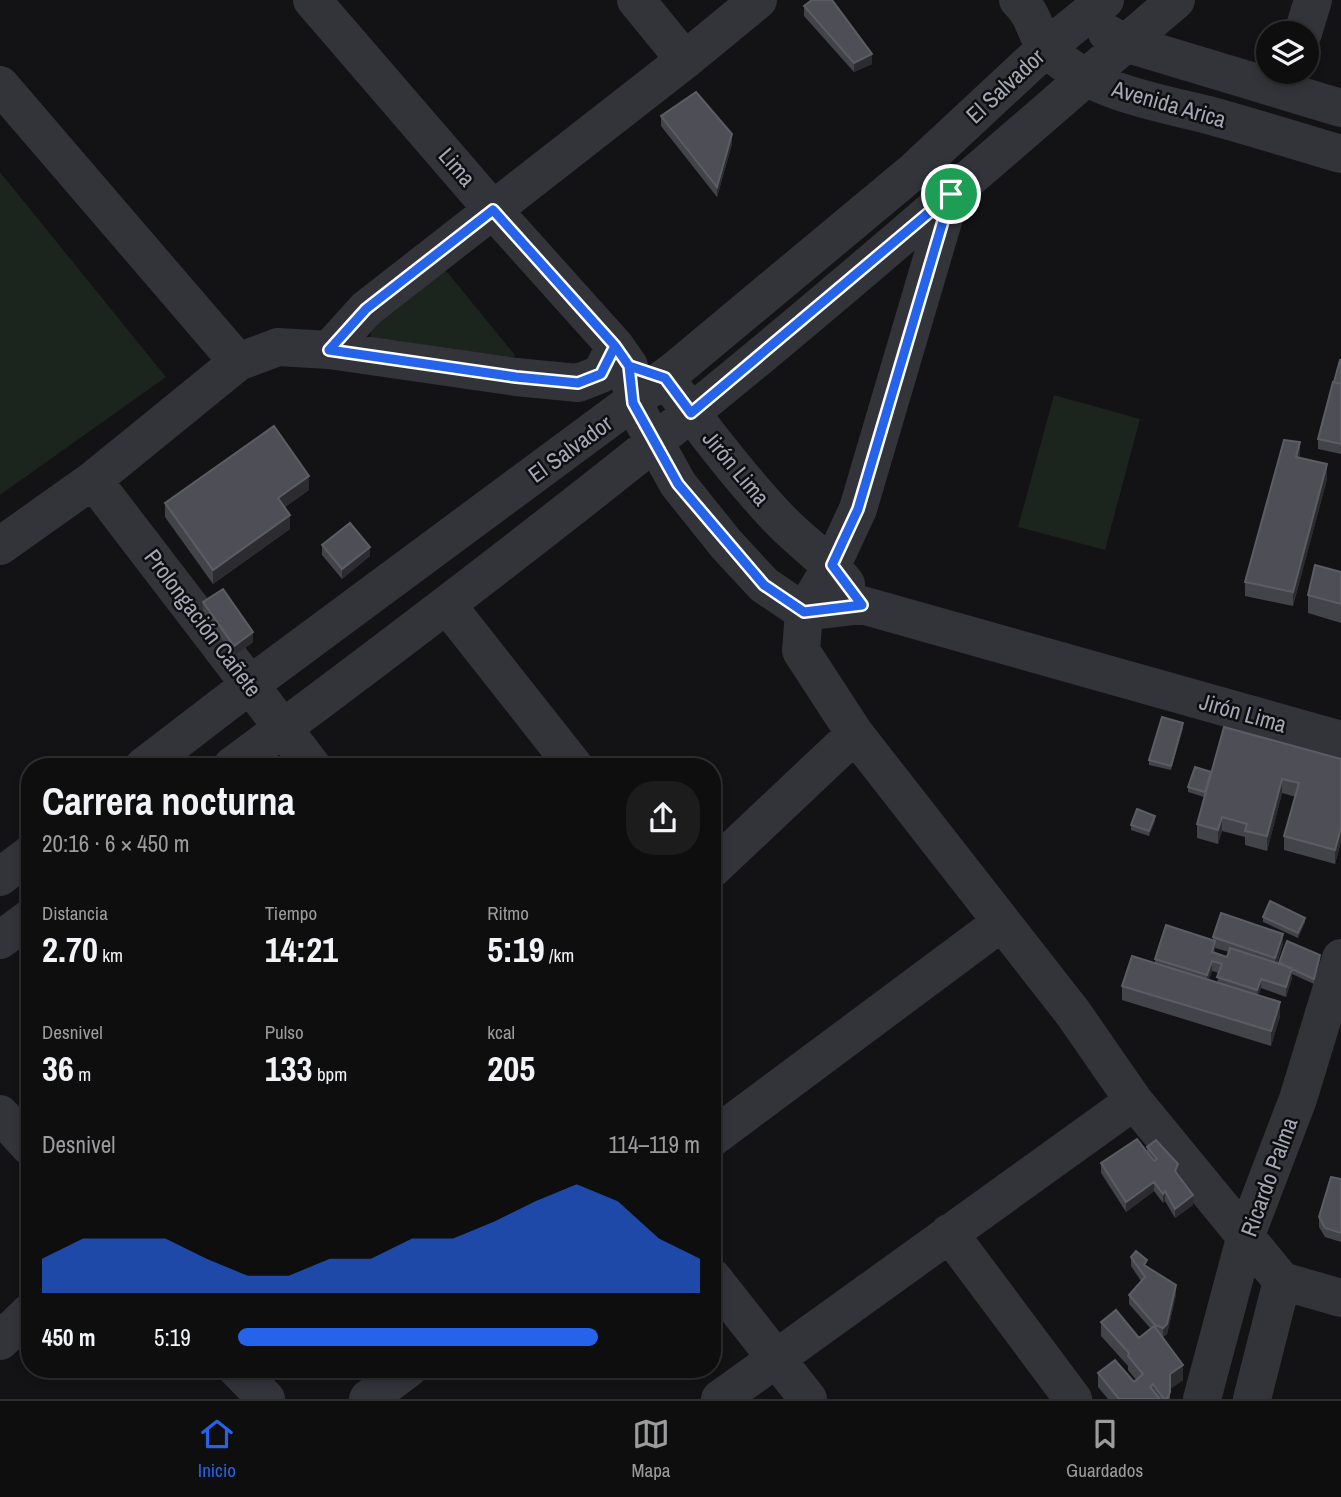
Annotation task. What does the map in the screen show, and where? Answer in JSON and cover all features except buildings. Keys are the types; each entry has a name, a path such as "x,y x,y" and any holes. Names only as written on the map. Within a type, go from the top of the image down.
{"street":[{"name":"Lima","path":"312,0 493,210 626,372"},
{"path":"636,0 685,60"},
{"path":"329,350 366,309 758,0"},
{"name":"El Salvador","path":"243,758 447,605 691,413 1087,79 1175,0"},
{"path":"1306,21 1312,0"},
{"name":"Avenida Arica","path":"1023,5 1094,10 1125,43 1256,74"},
{"name":"Avenida Arica","path":"1023,5 1046,48 1087,79 1126,95 1341,153"},
{"name":"El Salvador","path":"665,378 915,170 1046,48 1094,10"},
{"name":"Avenida Arica","path":"1293,84 1341,108"},
{"path":"0,85 238,362"},
{"path":"951,194 858,509 832,565 804,612 801,651 855,734 1073,1013 1134,1101 1282,1281 1341,1298"},
{"path":"0,546 93,480 238,362 278,347 329,350 516,377 578,383 601,374 626,372 665,378"},
{"path":"626,372 654,441 678,484 726,544 764,585 804,612"},
{"name":"El Salvador","path":"154,758 251,684 626,372"},
{"name":"Jirón Lima","path":"665,378 726,459 780,520 809,549 832,565 862,605"},
{"name":"Prolongación Cañete","path":"93,480 306,758"},
{"path":"447,605 568,758"},
{"name":"Jirón Lima","path":"804,612 862,605 1341,740"},
{"path":"721,861 855,734"},
{"path":"0,877 21,861"},
{"path":"721,1131 1002,922"},
{"path":"0,940 21,925"},
{"name":"Ricardo Palma","path":"1202,1399 1246,1236 1298,1099 1341,958"},
{"path":"720,1399 1134,1101"},
{"path":"948,1233 1073,1399"},
{"path":"1252,1399 1282,1281"},
{"path":"721,1288 808,1399"},
{"path":"0,1341 21,1321"},
{"path":"246,1378 266,1399"},
{"path":"369,1399 395,1378"}],"shaded area":[{"path":"0,172 166,377 0,495"},
{"path":"442,270 448,273 515,355 513,370 371,341 371,328"},
{"path":"1054,395 1140,419 1105,550 1018,527"}],"route":[{"path":"951,194 691,413 665,378 629,366 615,346 601,374 578,383 516,377 329,350 366,309 493,210 615,346 629,366 633,403 678,484 726,544 764,585 804,612 862,605 832,565 858,509 951,194"}]}
